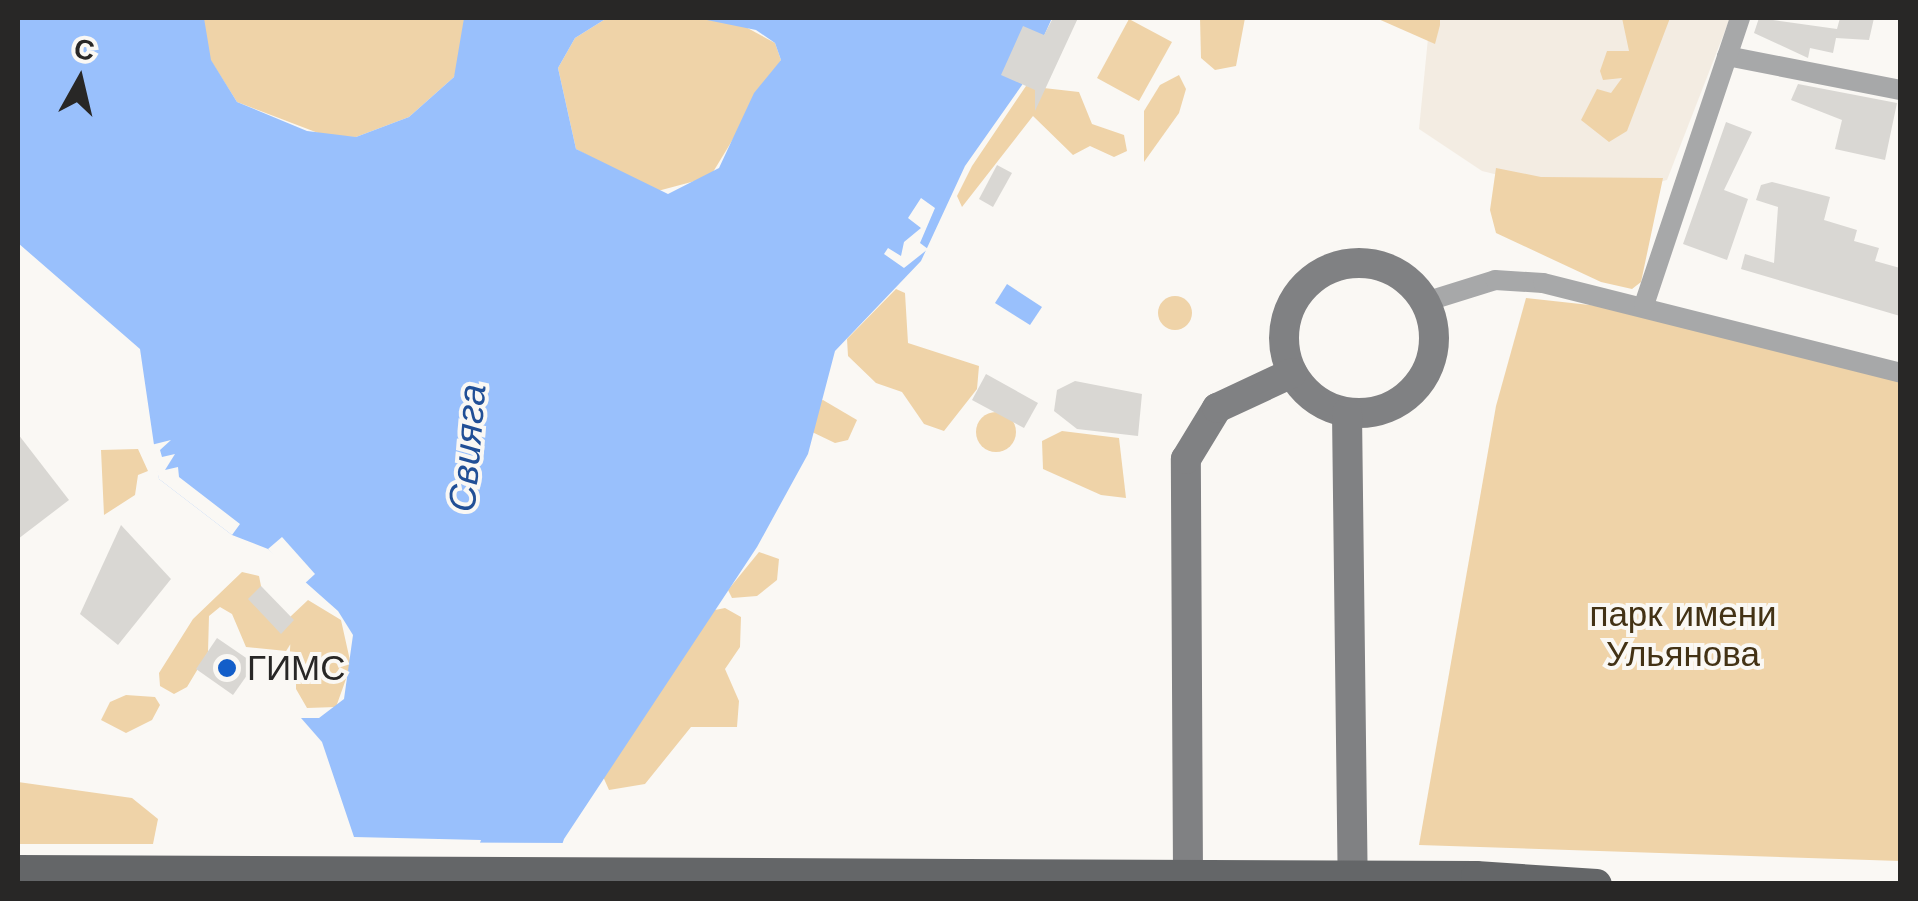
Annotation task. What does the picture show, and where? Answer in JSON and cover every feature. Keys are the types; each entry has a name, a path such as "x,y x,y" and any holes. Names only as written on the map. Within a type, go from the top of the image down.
{"main road":[{"path":"18,870 1476,876 1596,884"}],"street":[{"path":"1644,305 1740,18"},
{"path":"1727,56 1900,90"},
{"path":"1383,266 1425,302 1434,343 1421,382 1388,408 1346,413 1309,395 1292,373 1285,318 1324,271 1383,266"},
{"path":"1425,302 1494,280 1644,305 1900,373"},
{"path":"1188,875 1186,459 1216,408 1292,373"},
{"path":"1346,413 1352,884"}],"shaded area":[{"path":"1430,18 1730,18 1667,180 1596,199 1482,171 1419,129"}],"green space":[{"path":"204,18 464,18 463,57 454,77 409,117 356,137 326,136 237,102 192,31"},
{"path":"607,18 697,18 742,25 775,43 781,60 710,177 654,192 576,149 558,68 575,38"},
{"path":"1200,18 1245,18 1236,66 1215,70 1201,58"},
{"path":"1376,18 1440,18 1435,44"},
{"path":"1622,18 1670,18 1627,131 1609,142 1581,120 1597,89 1611,93 1622,78 1603,80 1600,71 1607,51 1629,51"},
{"path":"1129,19 1172,42 1139,101 1097,78"},
{"path":"1179,75 1186,89 1179,113 1144,162 1144,111 1160,85"},
{"path":"1026,86 1079,92 1092,124 1124,135 1127,151 1114,157 1090,146 1073,155 1033,116 962,207 957,196 972,166"},
{"path":"1496,168 1541,177 1663,178 1641,282 1632,289 1601,282 1496,233 1490,210"},
{"path":"896,289 905,293 908,343 979,366 977,389 944,431 924,424 902,392 876,383 848,356 847,339"},
{"path":"1175,296 1187,301 1192,313 1187,325 1175,330 1163,325 1158,313 1163,301"},
{"name":"парк имени Ульянова","path":"1526,298 1626,309 1900,379 1900,861 1419,845 1496,406"},
{"path":"823,400 857,420 848,440 835,443 810,431 815,402"},
{"path":"996,412 1010,418 1016,432 1010,446 996,452 982,446 976,432 982,418"},
{"path":"1062,431 1119,438 1126,498 1101,495 1043,469 1042,441"},
{"path":"138,449 148,471 138,475 135,495 104,515 101,450"},
{"path":"759,552 779,559 777,580 757,596 732,598 728,590"},
{"path":"242,572 259,576 262,591 290,617 308,600 341,620 351,665 336,707 307,708 296,689 296,652 246,647 232,614 220,607 209,616 208,652 187,687 174,694 160,686 159,673 193,619"},
{"path":"725,608 741,617 740,647 725,669 739,701 737,727 691,727 645,784 609,790 601,772 710,611"},
{"path":"126,695 155,697 160,705 152,720 126,733 101,720 110,702"},
{"path":"18,782 132,798 158,819 153,844 18,844"}],"water":[{"name":"Свияга","path":"18,18 204,18 211,60 237,102 307,131 356,137 409,117 454,77 464,18 607,18 575,38 558,68 576,149 668,194 719,168 754,93 781,60 775,43 756,30 697,18 1052,18 1022,85 965,166 921,261 835,351 808,454 757,547 564,839 549,883 465,883 481,840 354,837 322,742 301,718 319,718 344,699 353,635 338,611 268,549 232,535 159,479 140,349 18,243"},
{"path":"1007,284 1042,307 1030,325 995,303"}],"pier":[{"path":"921,198 935,208 920,243 928,249 904,268 884,254 888,248 901,256 904,242 921,228 908,218"},
{"path":"171,440 160,450 162,457 175,454 165,470 178,467 179,477 240,524 232,535 159,479 151,445"},
{"path":"282,537 315,574 302,586 268,549"},
{"path":"354,842 568,843 555,884 460,884 474,845"}],"building":[{"path":"1053,18 1078,18 1035,111 1035,90 1001,75 1023,26 1044,35"},
{"path":"1759,18 1837,29 1840,18 1874,18 1869,40 1836,38 1833,53 1810,48 1808,58 1754,33"},
{"path":"1798,84 1897,103 1885,160 1835,149 1842,120 1791,100"},
{"path":"1726,122 1752,132 1724,190 1748,199 1727,260 1683,244"},
{"path":"997,165 1012,173 993,207 979,199"},
{"path":"1772,182 1830,197 1824,220 1857,230 1854,241 1879,248 1875,261 1900,268 1900,316 1741,269 1745,254 1774,263 1778,207 1756,200 1761,185"},
{"path":"986,374 1038,403 1024,428 972,400"},
{"path":"1075,381 1142,394 1138,436 1077,429 1054,411 1057,390"},
{"path":"18,434 69,500 18,539"},
{"path":"121,525 171,579 118,645 80,614"},
{"path":"261,586 294,620 281,634 248,599"},
{"name":"ГИМС","path":"217,638 255,664 233,695 196,669"}],"place":[{"name":"ГИМС","path":"227,668"}]}
